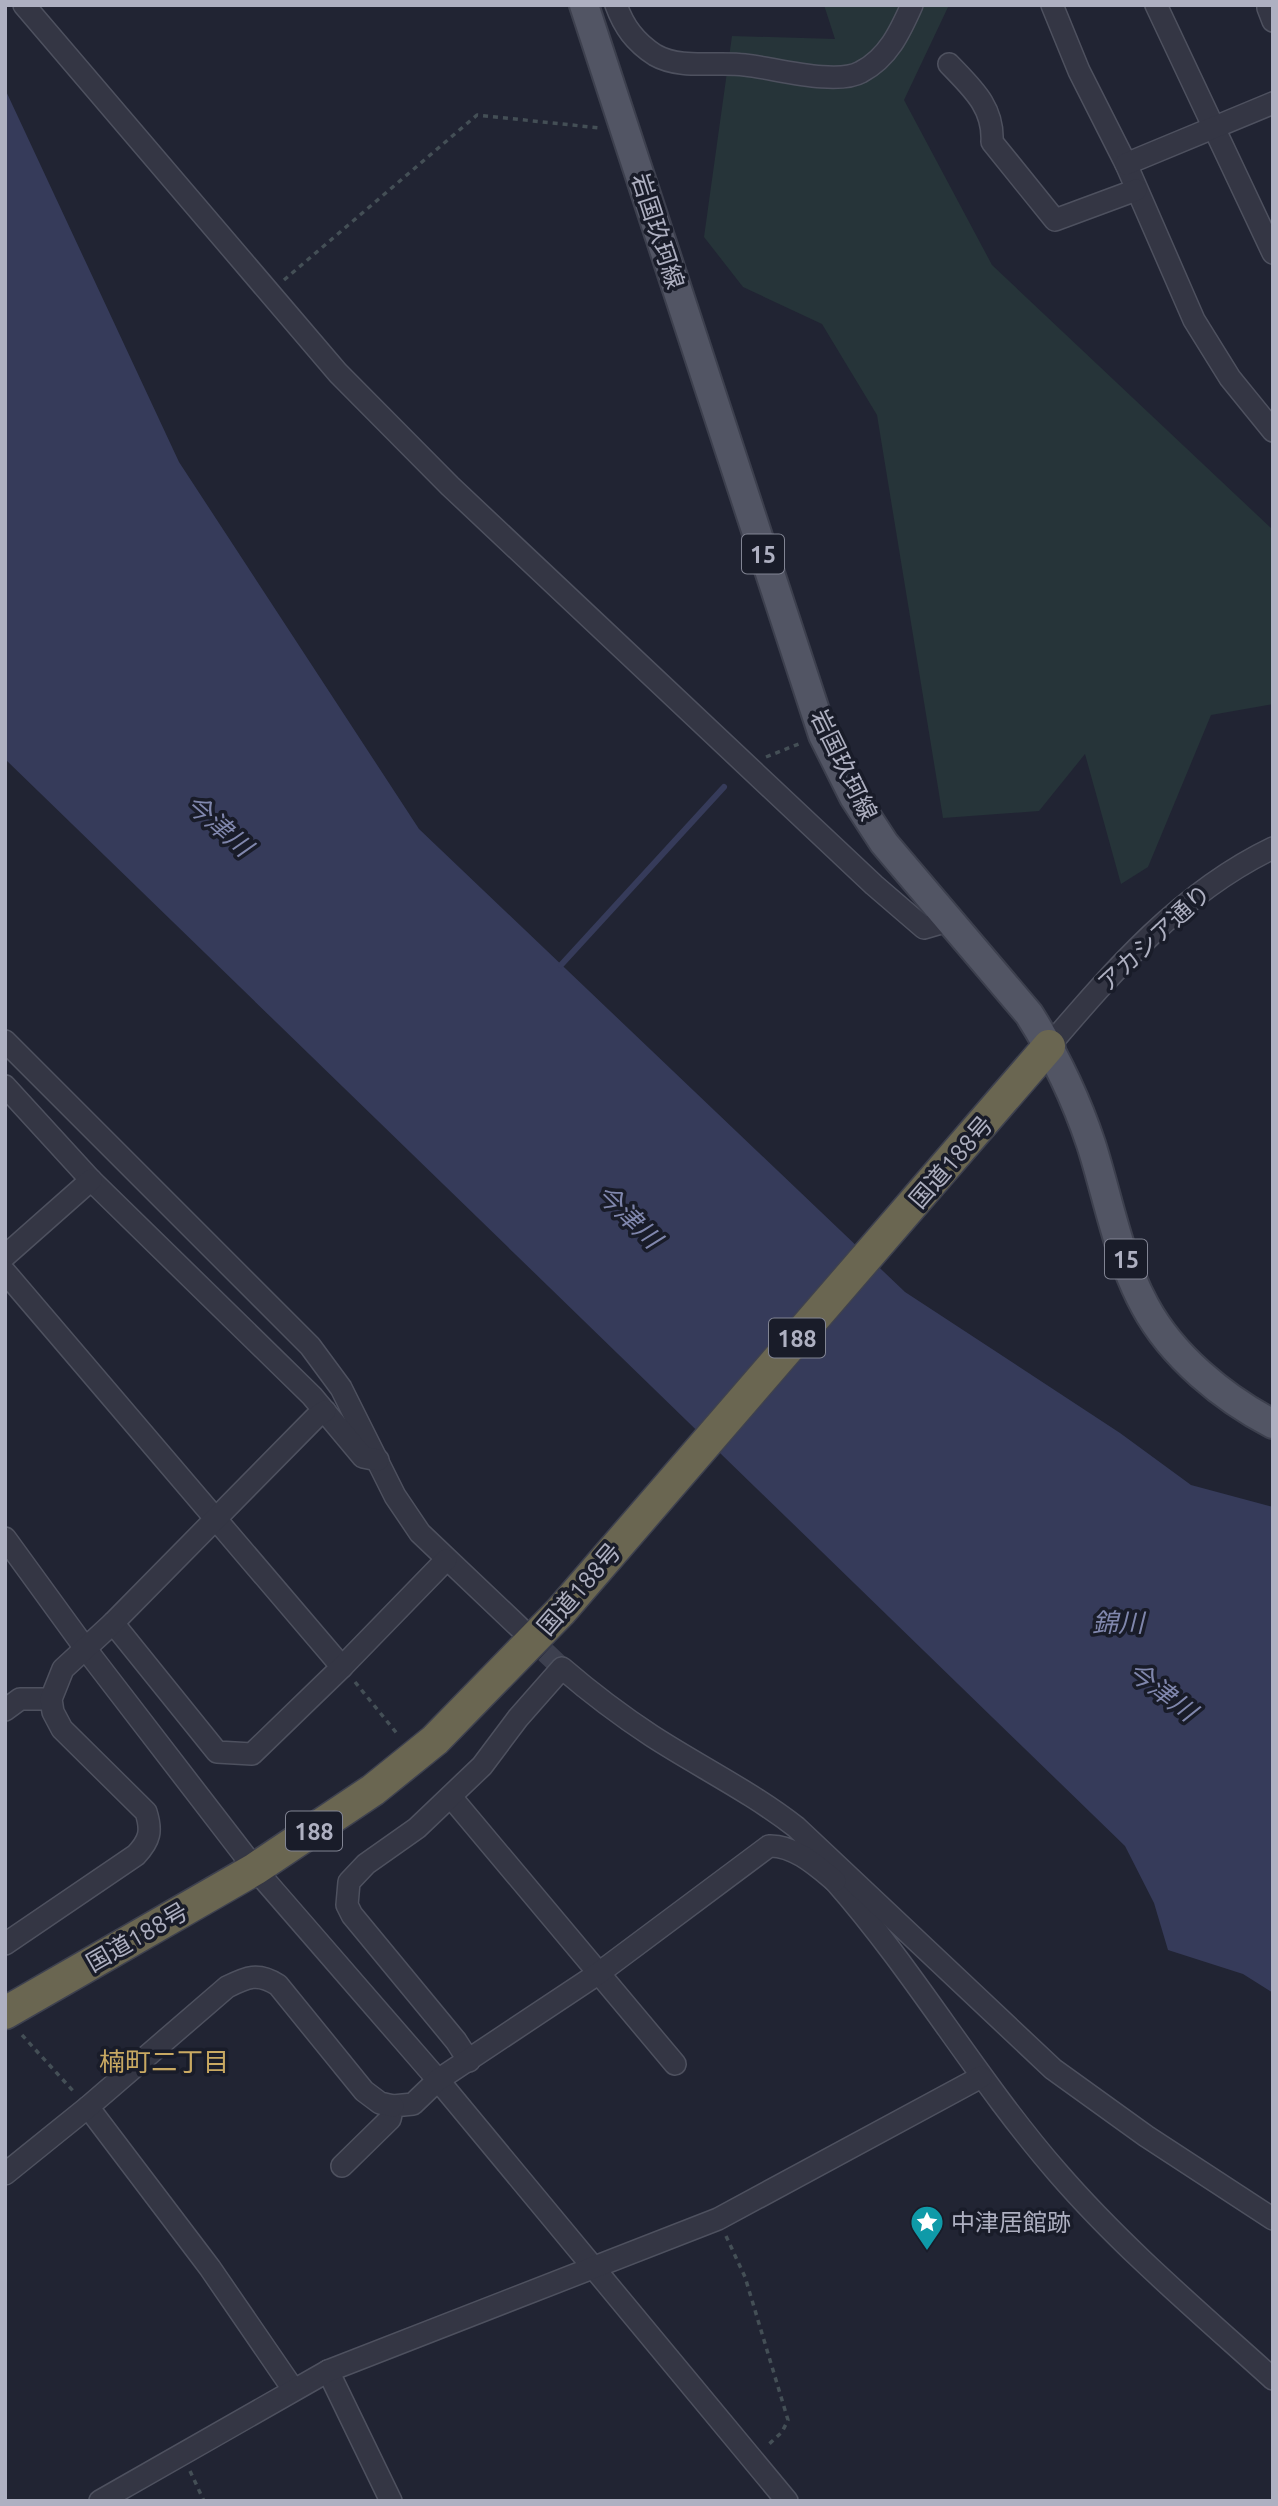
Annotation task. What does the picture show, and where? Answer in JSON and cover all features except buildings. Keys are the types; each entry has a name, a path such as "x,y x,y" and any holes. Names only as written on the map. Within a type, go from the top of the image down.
{"highway":[{"name":"国道188号","path":"13,2024 256,1869 373,1790 435,1740 578,1590 1049,1046"}],"main road":[{"name":"岩国玖珂線","path":"584,5 823,735 854,797 884,843 1030,1014 1049,1046 1090,1142 1132,1277 1145,1307 1172,1345 1212,1383 1242,1408 1273,1424"}],"street":[{"path":"24,5 338,373 450,486 745,766 923,928 948,921"},
{"path":"616,5 632,37 657,56 700,65 743,64 811,77 859,74 885,56 912,5"},
{"path":"1052,5 1079,71 1126,164 1195,320 1230,378 1273,431"},
{"path":"1156,5 1273,253"},
{"path":"949,64 988,110 993,126 992,142 1055,220 1136,190"},
{"path":"1126,164 1273,103"},
{"name":"アカシア通り","path":"1049,1046 1091,997 1158,927 1210,884 1273,848"},
{"path":"5,1041 310,1346 341,1388 395,1496 420,1533 519,1627"},
{"path":"5,1086 91,1180 325,1411 363,1457 378,1460"},
{"path":"5,1256 91,1180"},
{"path":"5,1272 342,1667"},
{"path":"5,1944 136,1855 148,1841 151,1826 146,1812 62,1729 52,1712 51,1699 63,1669 113,1623 215,1518 325,1411"},
{"path":"5,1538 85,1648 256,1869 438,2080 787,2501"},
{"path":"113,1623 218,1752 252,1754 342,1667 446,1560"},
{"path":"469,2061 456,2041 352,1916 347,1905 349,1882 366,1864 417,1828 451,1797 493,1754 518,1718 562,1668 603,1703 654,1737 765,1803 840,1877 1053,2069 1146,2136 1273,2219"},
{"path":"5,1710 20,1699 51,1699"},
{"path":"451,1797 675,2064"},
{"path":"5,2174 88,2107 227,1987 249,1976 265,1976 278,1985 364,2091 380,2103 393,2106 413,2104 438,2080 599,1973 769,1846 780,1846 840,1877 981,2077 1058,2173 1097,2216 1273,2379"},
{"path":"100,2501 328,2371 718,2219 981,2077"},
{"path":"342,2166 390,2119 393,2106"},
{"path":"88,2107 210,2268 293,2389"},
{"path":"328,2371 391,2501"}],"path":[{"path":"269,292 477,115 626,131"},
{"path":"745,766 823,735"},
{"path":"342,1667 403,1741"},
{"path":"13,2024 88,2107"},
{"path":"718,2219 745,2277 788,2420 782,2432 752,2459"},
{"path":"182,2455 204,2501"}],"shaded area":[{"path":"824,5 949,5 904,100 992,265 1273,530 1273,704 1211,715 1148,867 1121,884 1085,754 1039,811 943,818 877,415 822,324 743,287 704,237 732,36 835,39"}],"water":[{"name":"錦川","path":"5,89 179,462 419,829 905,1292 1120,1433 1191,1485 1273,1507 1273,1993 1243,1974 1168,1950 1154,1903 1125,1846 5,759"}],"waterway":[{"path":"561,965 724,787"}],"tunnel":[{"path":"523,1631 562,1668"}],"place":[{"name":"中津居館跡","path":"927,2252"}],"district":[{"name":"楠町二丁目","path":"164,2061"}],"water label":[{"name":"今津川","path":"219,825"},
{"name":"今津川","path":"629,1216"},
{"name":"今津川","path":"1162,1691"}]}
